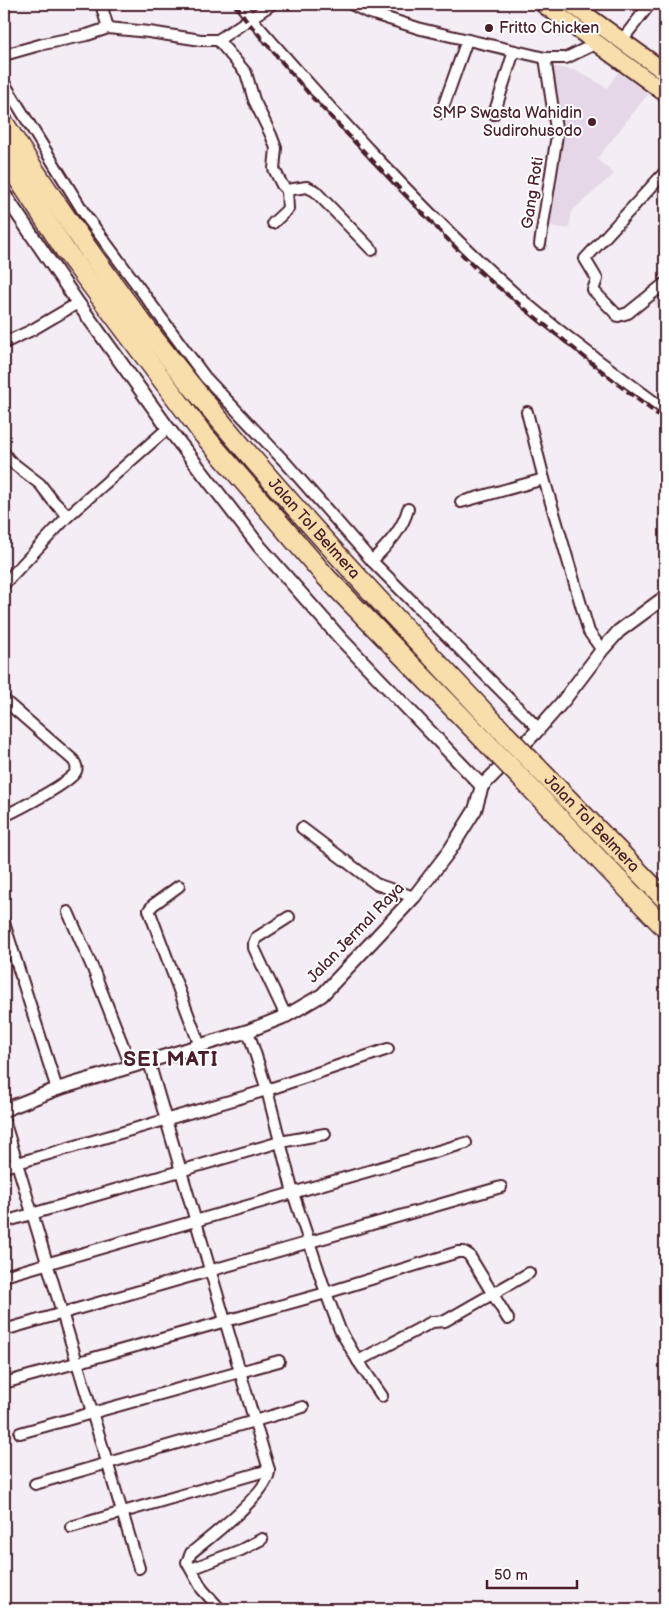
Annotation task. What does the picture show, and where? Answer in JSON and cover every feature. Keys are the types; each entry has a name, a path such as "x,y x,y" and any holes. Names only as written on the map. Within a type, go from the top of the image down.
{"highway":[{"path":"543,4 665,93"},
{"path":"571,4 665,72"},
{"path":"597,44 607,30"},
{"path":"612,54 622,40"},
{"name":"Jalan Tol Belmera","path":"4,123 81,240 223,424 363,584 665,899"},
{"name":"Jalan Tol Belmera","path":"4,158 65,250 202,433 326,577 665,928"}],"street":[{"path":"101,4 108,28"},
{"path":"240,4 364,145 513,292 665,410"},
{"path":"4,55 108,28 201,40 218,40 272,4"},
{"path":"351,4 367,12 421,29 545,58 566,58 597,44"},
{"path":"622,40 650,4"},
{"path":"218,40 246,73 254,100 276,148 274,169 286,190 289,206 273,223"},
{"path":"441,113 467,40"},
{"path":"494,114 514,51"},
{"name":"Gang Roti","path":"540,244 557,135 545,58"},
{"path":"4,83 86,216 205,377 286,462 372,561 537,731"},
{"path":"664,284 628,313 618,316 593,290 596,280 584,259 665,172"},
{"path":"286,190 307,187 315,191 372,250"},
{"path":"4,194 78,303 168,428 260,546 328,624 482,786 537,731 619,631 665,597"},
{"path":"4,344 78,303"},
{"path":"527,412 544,479 589,632 602,650"},
{"path":"4,584 68,516 168,428"},
{"path":"4,453 9,460 40,484 68,516"},
{"path":"461,502 544,479"},
{"path":"372,561 396,534 405,520 408,510"},
{"path":"4,700 73,760 77,766 72,776 58,786 4,816"},
{"name":"Jalan Jermal Raya","path":"4,1110 57,1090 131,1066 248,1031 286,1016 322,995 414,897 450,850 475,810 482,786"},
{"path":"302,828 376,884 414,897"},
{"path":"179,886 149,910 200,1046"},
{"path":"68,912 93,969 131,1066"},
{"path":"286,1016 254,948 254,943 256,938 289,917"},
{"path":"4,924 57,1090"},
{"path":"248,1031 267,1090 293,1193 326,1293 340,1330 382,1396"},
{"path":"4,1167 267,1090 388,1049"},
{"path":"149,1062 270,1476 238,1514 191,1553 187,1562 202,1589 220,1609"},
{"path":"4,1120 139,1568"},
{"path":"4,1222 280,1142 325,1134"},
{"path":"4,1276 466,1143"},
{"path":"4,1330 501,1187"},
{"path":"4,1383 326,1293 458,1252 464,1252 469,1255 508,1319"},
{"path":"358,1361 432,1322 444,1321 529,1273"},
{"path":"20,1433 279,1361"},
{"path":"35,1484 303,1407"},
{"path":"71,1527 269,1470"},
{"path":"191,1569 241,1550 262,1538"}],"shaded area":[{"name":"SMP Swasta Wahidin Sudirohusodo","path":"551,66 578,71 607,88 618,72 648,94 597,159 614,174 572,211 569,229 550,226 562,150"},
{"path":"665,290 665,315 653,300"}],"railway":[{"path":"236,4 247,21 310,95 477,270 665,420"}],"place":[{"name":"Fritto Chicken","path":"489,28"},
{"name":"SMP Swasta Wahidin Sudirohusodo","path":"592,122"}],"district":[{"name":"SEI MATI","path":"171,1059"}]}
